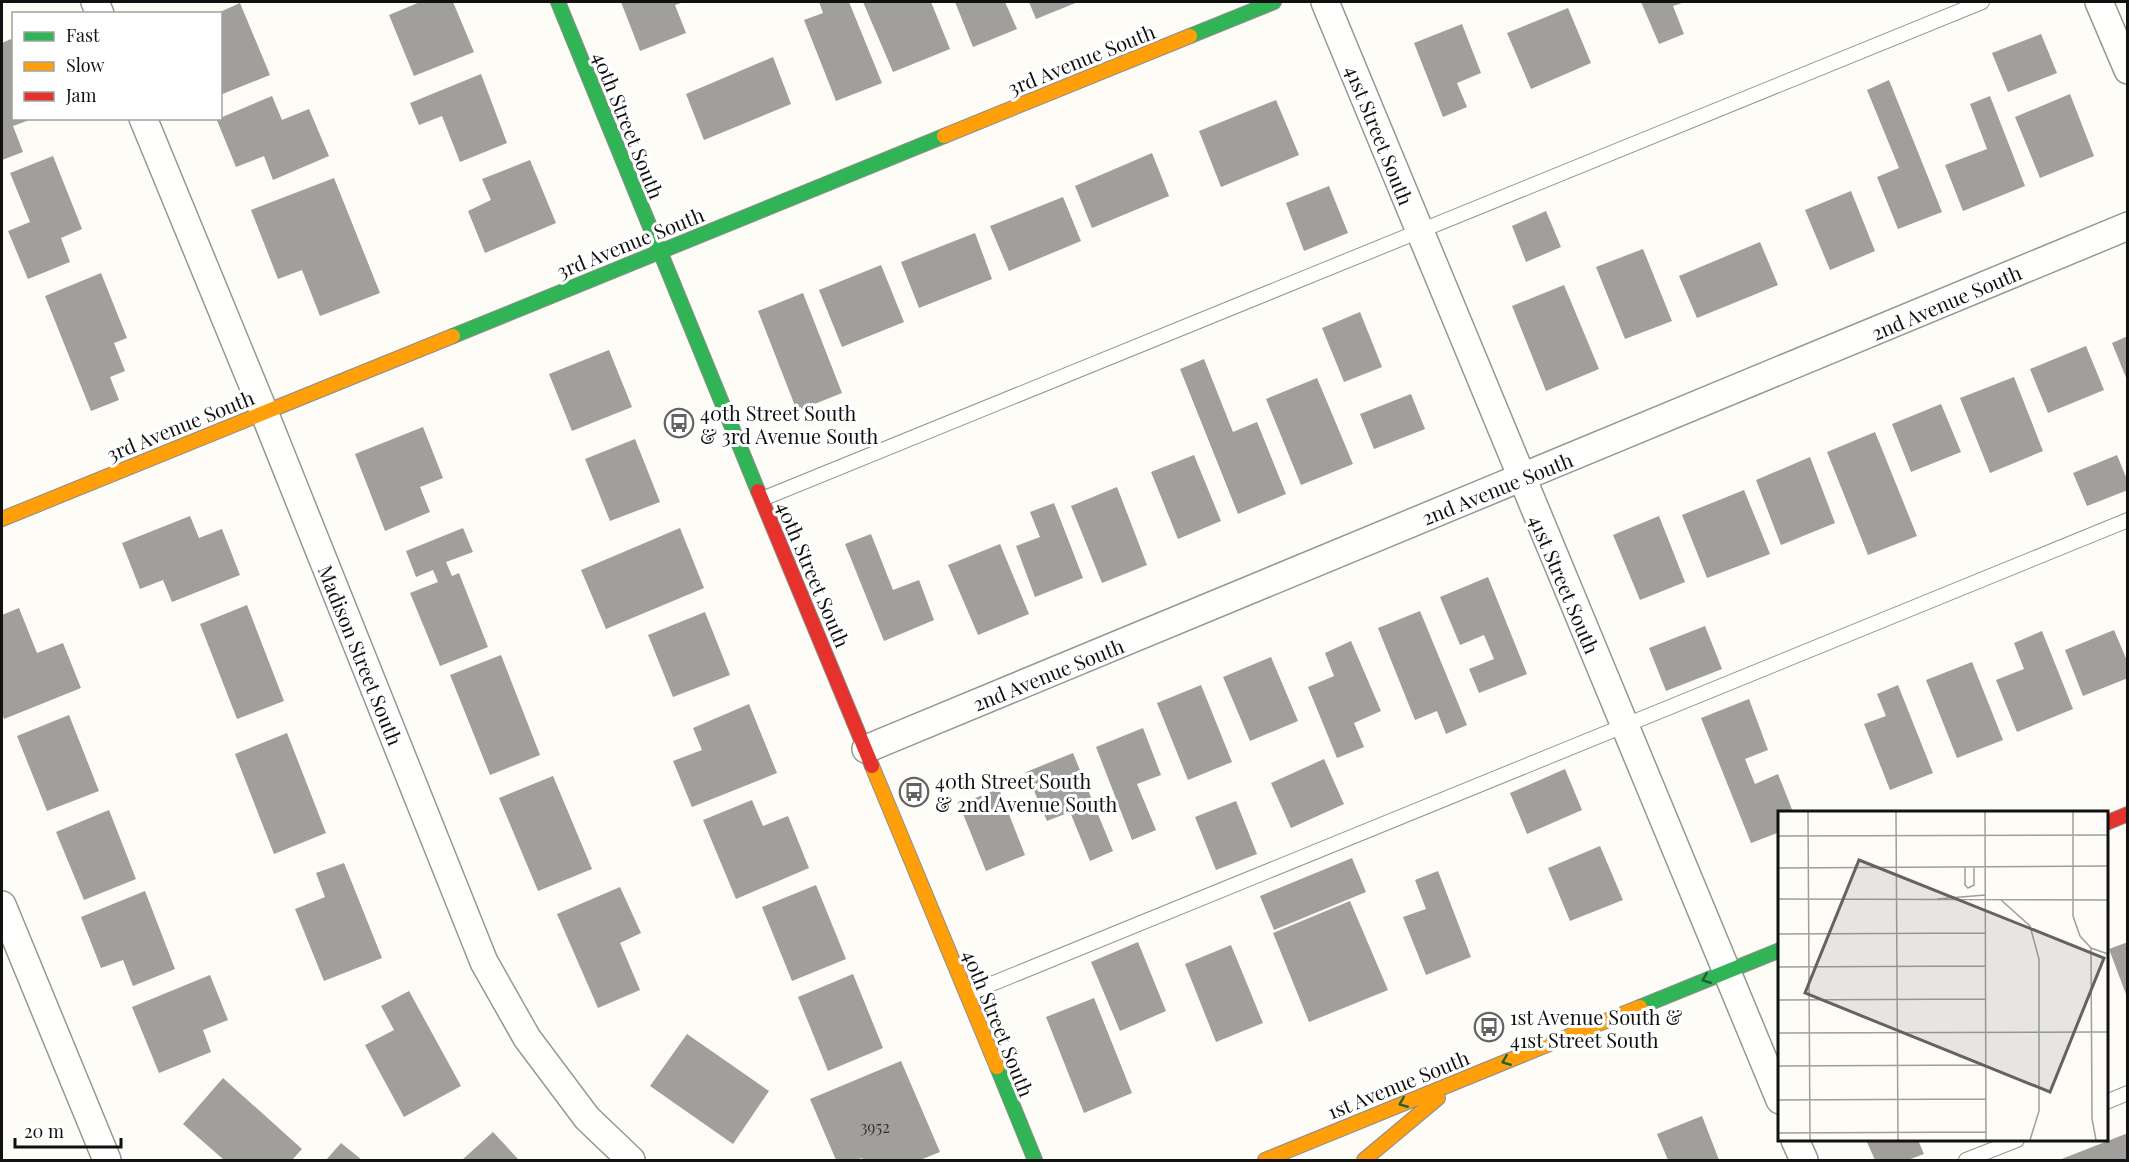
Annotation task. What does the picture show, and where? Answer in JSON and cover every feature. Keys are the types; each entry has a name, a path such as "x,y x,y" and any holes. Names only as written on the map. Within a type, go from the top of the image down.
{"street":[{"name":"3rd Avenue South","path":"2,519 1274,2"},
{"name":"41st Street South","path":"1325,2 1778,1098"},
{"path":"2099,2 2127,70"},
{"name":"40th Street South","path":"562,3 659,252 1035,1161"},
{"name":"Madison Street South","path":"144,120 264,412 484,962 527,1038 587,1118 631,1161"},
{"name":"2nd Avenue South","path":"866,749 2127,226"},
{"path":"2108,822 2127,814"},
{"path":"2,905 106,1161"},
{"name":"1st Avenue South","path":"1265,1161 1778,950"},
{"path":"1364,1161 1396,1136 1457,1081"},
{"path":"1796,1141 1804,1161"}],"lane":[{"path":"762,499 1982,2"},
{"path":"967,994 2127,520"},
{"path":"2108,1101 2127,1093"},
{"path":"1966,1161 2015,1141"}],"building":[{"path":"420,2 453,2 474,52 414,76 389,15"},
{"path":"621,2 684,2 675,5 686,33 640,51"},
{"path":"819,2 849,2 882,83 836,101 804,20 823,13"},
{"path":"863,2 931,2 950,49 893,72"},
{"path":"955,2 1005,2 1017,29 973,47"},
{"path":"1029,2 1078,2 1036,19"},
{"path":"1641,2 1685,2 1673,6 1684,34 1659,44"},
{"path":"240,3 270,75 222,94 222,12 220,12"},
{"path":"1568,8 1591,63 1531,89 1507,33"},
{"path":"1462,24 1481,73 1457,83 1467,107 1443,117 1414,43"},
{"path":"2041,34 2057,73 2008,92 1992,53"},
{"path":"11,39 12,41 12,120 29,120 13,126 23,152 2,160 2,43"},
{"path":"773,57 791,104 704,140 686,94"},
{"path":"481,74 507,143 460,162 442,116 419,125 410,103"},
{"path":"1889,80 1942,212 1898,229 1877,177 1899,168 1867,90"},
{"path":"2070,94 2094,156 2040,178 2015,117"},
{"path":"272,96 282,120 309,109 329,156 273,180 264,156 236,167 217,120 222,120 222,117"},
{"path":"1990,96 2025,186 1963,211 1945,165 1987,149 1970,104"},
{"path":"1276,100 1299,155 1221,187 1199,131"},
{"path":"1152,153 1169,196 1092,228 1075,186"},
{"path":"53,156 82,229 61,238 70,262 28,279 8,231 30,222 10,173"},
{"path":"530,160 556,223 485,253 468,211 491,200 482,179"},
{"path":"334,178 380,293 320,316 302,270 278,279 251,210"},
{"path":"1329,186 1348,233 1304,251 1286,203"},
{"path":"1851,191 1875,251 1830,270 1805,210"},
{"path":"1063,197 1081,241 1009,271 990,226"},
{"path":"1546,211 1561,247 1526,262 1512,226"},
{"path":"975,233 992,279 919,308 901,262"},
{"path":"1760,242 1778,285 1697,318 1679,276"},
{"path":"1643,249 1672,321 1625,339 1596,267"},
{"path":"881,265 904,322 842,347 819,290"},
{"path":"101,273 127,338 114,343 125,371 110,377 119,400 91,411 45,296"},
{"path":"1564,285 1599,369 1546,391 1512,306"},
{"path":"803,293 842,393 797,411 758,311"},
{"path":"1360,312 1382,367 1344,382 1322,328"},
{"path":"2128,336 2128,380 2127,380 2112,343"},
{"path":"2086,346 2104,390 2048,413 2030,369"},
{"path":"609,350 632,407 572,431 549,374"},
{"path":"1204,359 1233,432 1257,422 1286,494 1238,514 1180,369"},
{"path":"2014,377 2043,451 1990,473 1960,398"},
{"path":"1317,378 1353,464 1301,485 1266,399"},
{"path":"1411,394 1425,429 1374,449 1360,414"},
{"path":"1941,404 1961,452 1911,472 1892,424"},
{"path":"423,427 443,478 420,487 430,512 385,531 355,454"},
{"path":"1875,432 1917,536 1868,555 1827,452"},
{"path":"635,439 660,502 610,521 585,459"},
{"path":"1194,455 1221,521 1178,539 1151,472"},
{"path":"2117,455 2128,482 2128,490 2087,506 2073,473"},
{"path":"1810,457 1835,523 1781,545 1756,480"},
{"path":"1117,487 1147,565 1102,583 1071,506"},
{"path":"1744,490 1770,554 1707,578 1682,515"},
{"path":"1054,503 1083,578 1035,597 1016,546 1040,537 1030,512"},
{"path":"190,516 199,538 222,529 240,575 172,602 163,580 140,589 122,543"},
{"path":"1659,516 1685,582 1640,600 1613,535"},
{"path":"463,528 473,552 446,562 452,576 459,573 488,647 440,666 410,593 438,582 433,570 416,577 406,551"},
{"path":"680,528 704,588 606,629 581,570"},
{"path":"871,534 893,590 919,580 934,620 884,641 845,544"},
{"path":"1000,544 1029,614 978,635 948,565"},
{"path":"1488,577 1527,674 1479,693 1469,669 1494,659 1484,635 1460,645 1440,597"},
{"path":"247,605 284,701 237,719 200,624"},
{"path":"19,608 37,653 63,643 81,688 4,719 2,713 2,615"},
{"path":"1420,611 1467,725 1446,734 1437,711 1415,720 1378,628"},
{"path":"705,612 730,675 673,697 648,635"},
{"path":"1705,626 1722,669 1666,691 1649,648"},
{"path":"2114,630 2128,663 2128,678 2083,696 2065,650"},
{"path":"2042,631 2073,709 2017,732 1996,680 2024,669 2014,643"},
{"path":"1351,641 1381,711 1354,723 1364,747 1337,758 1308,687 1334,676 1325,653"},
{"path":"501,655 540,755 490,775 450,675"},
{"path":"1271,657 1298,721 1250,741 1223,677"},
{"path":"1972,662 2003,740 1957,758 1926,680"},
{"path":"1201,685 1232,762 1188,780 1157,703"},
{"path":"1898,685 1933,773 1890,790 1864,724 1886,716 1877,694"},
{"path":"1749,699 1768,750 1745,759 1755,784 1778,774 1793,811 1778,811 1778,833 1751,843 1701,718"},
{"path":"749,704 777,773 692,807 673,761 702,750 693,728"},
{"path":"69,715 99,791 47,811 17,736"},
{"path":"1143,728 1161,775 1137,784 1156,830 1132,840 1096,747"},
{"path":"287,733 326,833 274,854 235,754"},
{"path":"1073,753 1113,851 1090,861 1070,812 1047,821 1026,772"},
{"path":"1324,759 1344,804 1291,828 1271,783"},
{"path":"1565,769 1582,810 1527,834 1510,793"},
{"path":"553,776 592,869 538,891 499,798"},
{"path":"999,789 1025,855 986,871 959,804"},
{"path":"752,800 763,826 788,816 809,868 736,899 703,820"},
{"path":"1236,801 1257,854 1216,870 1195,817"},
{"path":"109,810 136,879 84,900 56,832"},
{"path":"1600,846 1623,900 1570,921 1548,868"},
{"path":"1352,858 1366,892 1274,930 1260,896"},
{"path":"344,863 382,958 324,981 295,909 325,897 316,873"},
{"path":"1438,871 1471,957 1426,975 1403,917 1426,909 1415,880"},
{"path":"816,885 846,959 792,981 762,907"},
{"path":"620,887 641,933 620,943 640,990 598,1008 557,914"},
{"path":"145,891 175,969 133,986 123,960 101,968 81,917"},
{"path":"1350,901 1388,990 1309,1022 1273,933"},
{"path":"1138,942 1166,1011 1120,1031 1091,962"},
{"path":"2128,942 2128,997 2127,997 2109,949"},
{"path":"1231,945 1263,1023 1216,1042 1185,964"},
{"path":"853,974 883,1048 828,1071 798,997"},
{"path":"210,975 228,1020 203,1030 211,1052 159,1073 132,1007"},
{"path":"409,991 461,1086 404,1117 365,1045 394,1030 381,1006"},
{"path":"1094,998 1132,1093 1084,1113 1046,1017"},
{"path":"687,1034 769,1091 733,1144 650,1086"},
{"path":"901,1061 940,1152 920,1160 863,1160 862,1158 836,1160 810,1099"},
{"path":"223,1078 302,1149 292,1160 224,1160 183,1124"},
{"path":"1702,1116 1719,1160 1668,1160 1657,1134"},
{"path":"493,1132 519,1160 462,1160"},
{"path":"2128,1133 2128,1160 2059,1160 2108,1141"},
{"path":"1866,1141 1918,1141 1924,1154 1908,1160 1875,1160"},
{"path":"341,1143 362,1160 326,1160"}],"traffic: fast":[{"path":"558,2 758,491"},
{"path":"1190,36 1274,2"},
{"path":"453,336 944,136"},
{"path":"1640,1007 1778,951"},
{"path":"997,1067 1035,1160"}],"traffic: slow":[{"path":"944,136 1190,36"},
{"path":"2,519 453,336"},
{"path":"872,766 997,1067"},
{"path":"1265,1160 1640,1007"},
{"path":"1364,1160 1438,1098"}],"traffic: jam":[{"path":"758,491 872,766"},
{"path":"2108,822 2128,814"}],"place":[{"name":"40th Street South & 3rd Avenue South","path":"679,423"},
{"name":"40th Street South & 2nd Avenue South","path":"914,792"},
{"name":"1st Avenue South & 41st Street South","path":"1489,1027"}]}
